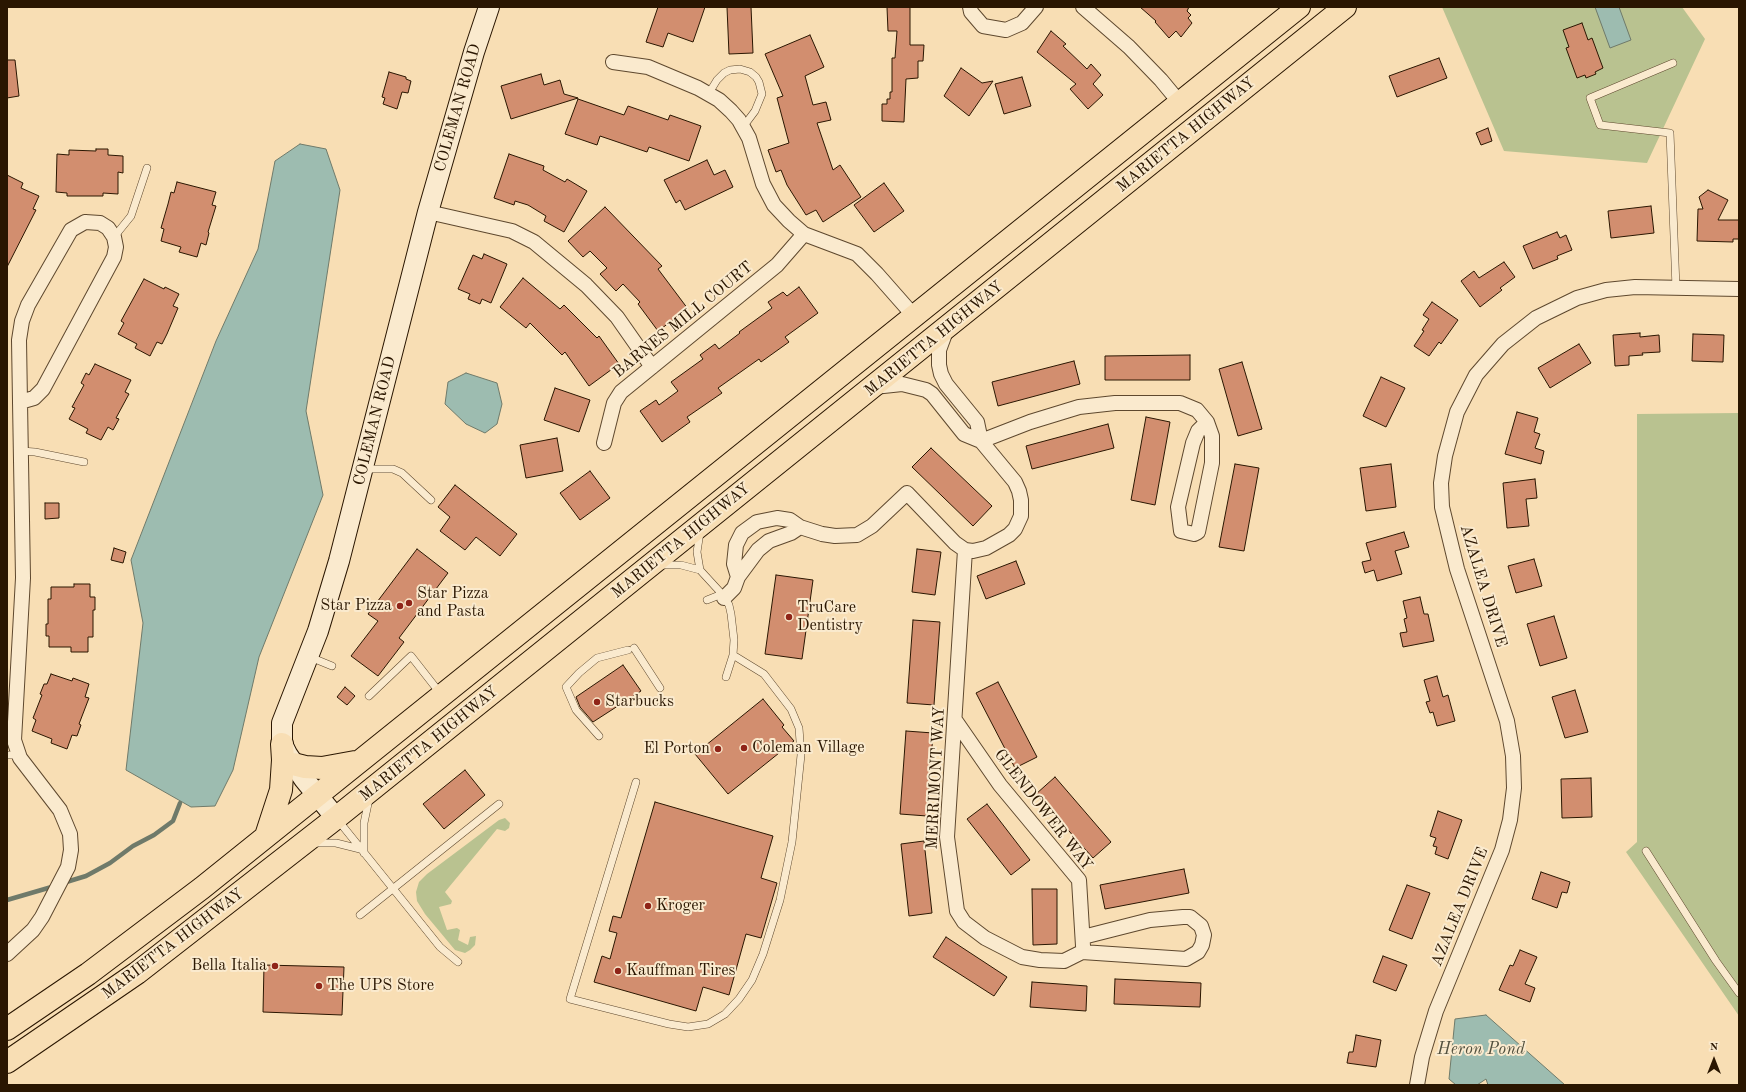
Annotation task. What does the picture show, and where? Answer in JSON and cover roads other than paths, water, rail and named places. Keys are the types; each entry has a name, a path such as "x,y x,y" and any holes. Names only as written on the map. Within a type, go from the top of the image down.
{"highway":[{"name":"MARIETTA HIGHWAY","path":"7,1029 130,944 1299,7"},
{"name":"MARIETTA HIGHWAY","path":"7,1062 137,973 373,789 1345,7"},
{"path":"266,836 280,790 283,760 282,744"},
{"path":"293,764 305,767 322,768 360,760"}],"street":[{"name":"COLEMAN ROAD","path":"336,818 316,795 293,764 282,744 282,723 318,631 339,561 428,212 474,52 489,7"},
{"path":"970,7 983,26 1006,30 1022,23 1036,7"},
{"path":"1083,7 1129,47 1161,80 1180,103"},
{"path":"614,62 648,67 709,93 732,111 749,138 763,184 768,195 789,221 804,234 857,254 914,316"},
{"path":"428,212 512,232 534,242 586,285 617,317 652,367"},
{"path":"7,954 33,930 42,917 68,867 71,850 70,834 60,810 13,755 23,578 21,451 20,402 19,340 22,321 28,305 71,230 85,222 100,223 108,228 114,237 116,247 114,257 43,389 34,398 20,402"},
{"name":"BARNES MILL COURT","path":"604,443 614,403 621,392 777,265 804,234"},
{"name":"AZALEA DRIVE","path":"1416,1085 1422,1056 1436,1011 1502,850 1510,820 1514,788 1513,756 1507,721 1457,568 1442,507 1441,483 1445,456 1457,412 1476,375 1503,344 1536,318 1577,298 1606,290 1635,287 1739,289"},
{"path":"738,577 734,564 736,545 742,533 763,520 777,518 790,520 800,527 836,536 857,534 872,526 906,493 965,550 973,551 986,548 1003,539 1015,529 1021,516 1021,500 1015,482 981,441 977,422 946,384 939,369 938,350 948,327"},
{"path":"874,387 902,384 926,390 932,394 964,434 981,441 1030,422 1072,409 1115,403 1180,403 1197,410 1207,422 1212,436 1212,463 1198,532 1189,534 1181,531 1178,507 1193,443 1198,432 1207,422"},
{"path":"723,596 734,588 738,577 753,555 763,545 776,538 791,533 800,527"},
{"name":"MERRIMONT WAY","path":"965,550 947,837 957,911 964,922 986,938 1022,957 1064,961 1082,952"},
{"name":"GLENDOWER WAY","path":"955,720 1000,785 1079,880 1083,937 1082,952"},
{"path":"1082,952 1186,959 1198,952 1202,945 1204,935 1201,926 1190,917 1183,917 1150,920 1083,937"}],"lane":[{"path":"1673,63 1590,98 1600,125 1670,133 1676,288"},
{"path":"709,93 717,80 730,70 740,69 750,72 756,77 762,94 755,111 743,127"},
{"path":"114,237 131,216 147,168"},
{"path":"21,451 35,452 84,462"},
{"path":"363,469 393,469 402,473 430,500"},
{"path":"700,570 698,546 704,523"},
{"path":"648,568 672,564 700,570 723,596 732,614 733,625 733,655 726,677"},
{"path":"707,600 723,596"},
{"path":"599,736 576,710 566,687 579,673 598,658 631,649 660,688"},
{"path":"636,782 570,999 668,1024 688,1027 708,1024 725,1014 739,999 752,980 763,954 780,900 792,842 801,755 799,728 791,709 764,674 733,655"},
{"path":"308,656 332,666"},
{"path":"369,696 411,656 442,695"},
{"path":"362,851 366,812 373,789"},
{"path":"360,915 499,804"},
{"path":"336,818 440,947 458,962"},
{"path":"303,844 325,842 336,843 362,851"},
{"path":"1646,851 1716,961 1739,994"}],"water":[{"path":"1595,7 1619,7 1631,40 1610,48"},
{"path":"300,144 326,149 340,190 306,411 323,495 259,657 233,770 215,806 191,807 126,770 143,623 131,560 216,341 258,249 275,161"},
{"path":"466,373 497,383 502,404 497,424 485,433 466,424 445,404 448,382"},
{"name":"Heron Pond","path":"1486,1015 1565,1085 1488,1085 1486,1079 1477,1085 1456,1085 1449,1079 1455,1019"}],"waterway":[{"path":"63,883 86,876 110,863 133,846 154,835 173,821 180,803"},
{"path":"7,900 55,886"}],"place":[{"name":"Star Pizza and Pasta","path":"409,603"},
{"name":"Star Pizza","path":"400,606"},
{"name":"TruCare Dentistry","path":"789,617"},
{"name":"Starbucks","path":"597,702"},
{"name":"Coleman Village","path":"744,748"},
{"name":"El Porton","path":"718,749"},
{"name":"Kroger","path":"648,906"},
{"name":"Bella Italia","path":"275,966"},
{"name":"Kauffman Tires","path":"618,971"},
{"name":"The UPS Store","path":"319,986"}]}
